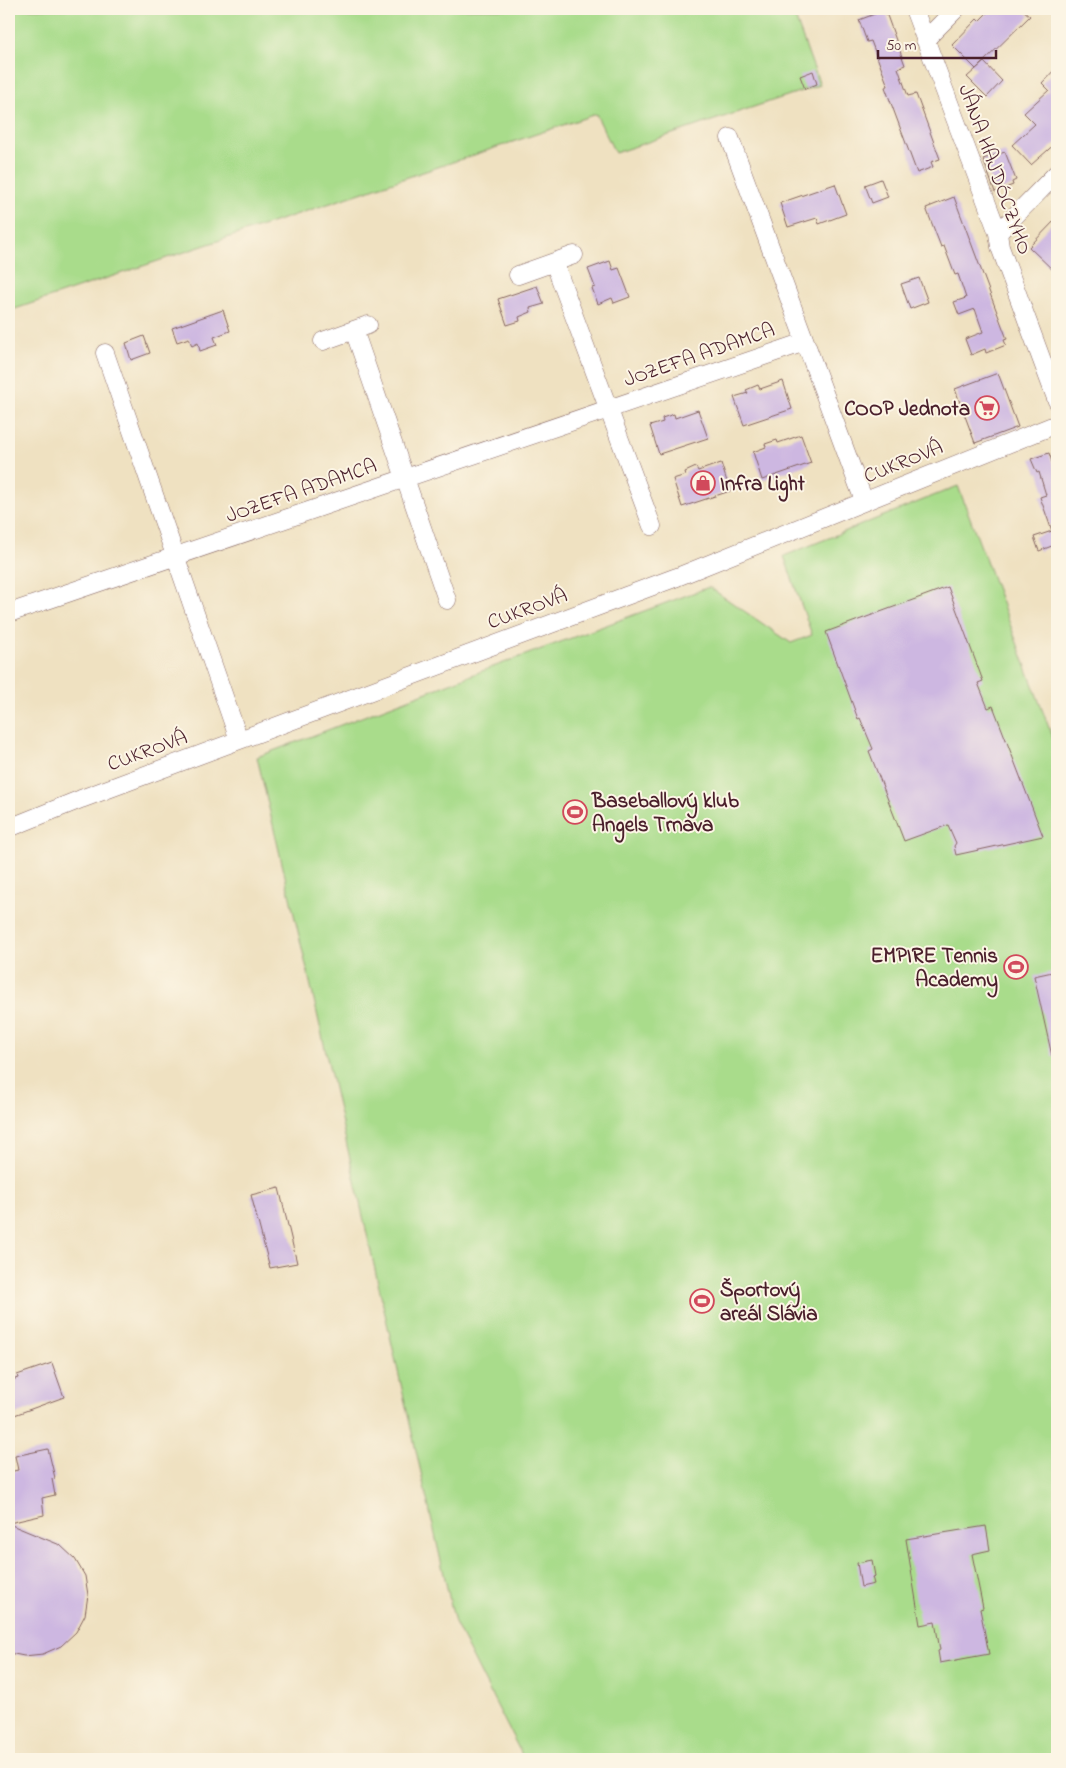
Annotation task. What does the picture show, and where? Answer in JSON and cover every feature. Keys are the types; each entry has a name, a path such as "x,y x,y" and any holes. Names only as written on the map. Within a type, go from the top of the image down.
{"street":[{"name":"JÁNA HAJDÓCZYHO","path":"914,9 998,233 1000,247 1057,401"},
{"path":"925,40 956,9"},
{"path":"730,138 864,501"},
{"path":"998,233 1057,173"},
{"path":"518,274 574,255"},
{"name":"JOZEFA ADAMCA","path":"554,262 652,526"},
{"path":"323,341 361,328 405,478 447,600"},
{"name":"JOZEFA ADAMCA","path":"9,614 805,342"},
{"path":"105,353 239,740"},
{"name":"CUKROVÁ","path":"9,828 81,799 677,577 1057,424"}],"green space":[{"path":"9,9 792,9 820,85 615,153 596,114 9,311"},
{"name":"Športový areál Slávia","path":"958,486 1057,749 1057,1759 524,1759 455,1623 257,757 709,587 791,643 812,635 784,556"}],"building":[{"path":"991,9 1022,9 1030,16 976,69 952,45 977,19 979,21"},
{"path":"885,10 905,65 898,68 908,96 916,94 940,159 931,162 933,167 917,173 885,87 888,86 871,41 867,42 859,20"},
{"path":"984,62 1002,81 987,97 967,77"},
{"path":"1057,67 1057,142 1031,165 1012,145 1035,124 1024,113 1049,90 1042,83"},
{"path":"813,71 817,84 805,89 800,76"},
{"path":"1005,152 1016,180 1012,182 1013,185 995,192 983,159"},
{"path":"881,179 888,197 872,203 865,185"},
{"path":"835,184 846,214 819,224 817,218 788,227 780,203"},
{"path":"954,197 1007,339 1004,340 1006,345 986,353 985,349 971,355 965,339 983,332 975,309 959,315 954,302 966,298 958,274 955,275 944,246 941,247 926,208"},
{"path":"1057,218 1057,274 1029,247"},
{"path":"610,261 613,270 619,268 630,297 614,303 612,298 598,304 592,288 595,287 588,269"},
{"path":"919,278 928,302 910,309 901,284"},
{"path":"537,286 544,304 530,308 531,312 519,317 520,321 507,325 498,299"},
{"path":"223,310 230,331 214,337 217,345 200,351 198,343 192,346 189,338 177,342 172,328"},
{"path":"144,336 150,353 131,360 126,343"},
{"name":"COOP Jednota","path":"998,373 1018,427 975,443 955,389"},
{"path":"783,381 792,409 744,425 734,397 748,393 746,390 758,385 760,389"},
{"path":"698,410 708,438 659,454 650,426 663,422 662,418 674,414 675,418"},
{"path":"801,435 811,463 762,480 753,452 766,447 765,444 777,440 778,443"},
{"path":"1049,453 1057,476 1057,544 1039,551 1034,537 1052,531 1040,497 1046,495 1039,472 1037,473 1031,459"},
{"path":"721,463 730,491 682,507 673,479 686,475 685,472 696,467 698,471"},
{"path":"948,587 983,681 978,683 988,708 993,706 1043,836 956,855 954,846 956,843 948,825 904,841 869,751 873,749 860,718 858,719 826,632"},
{"path":"1057,971 1057,1055 1052,1056 1034,976"},
{"path":"279,1188 297,1263 270,1268 251,1195"},
{"path":"52,1363 64,1397 9,1417 9,1381 18,1378 17,1375"},
{"path":"48,1449 55,1478 52,1479 55,1495 42,1498 44,1515 9,1523 9,1472 18,1470 15,1456"},
{"path":"9,1524 60,1545 75,1559 85,1576 88,1595 85,1615 76,1632 61,1646 43,1654 24,1656 9,1653"},
{"path":"986,1526 990,1550 972,1554 983,1608 980,1609 989,1654 940,1663 938,1651 940,1650 935,1622 920,1625 906,1539"},
{"path":"872,1560 875,1576 872,1577 874,1584 861,1587 857,1563"}],"place":[{"name":"COOP Jednota","path":"987,408"},
{"name":"Infra Light","path":"703,483"},
{"name":"Baseballový klub Angels Trnava","path":"575,812"},
{"name":"EMPIRE Tennis Academy","path":"1016,967"},
{"name":"Športový areál Slávia","path":"702,1301"}]}
